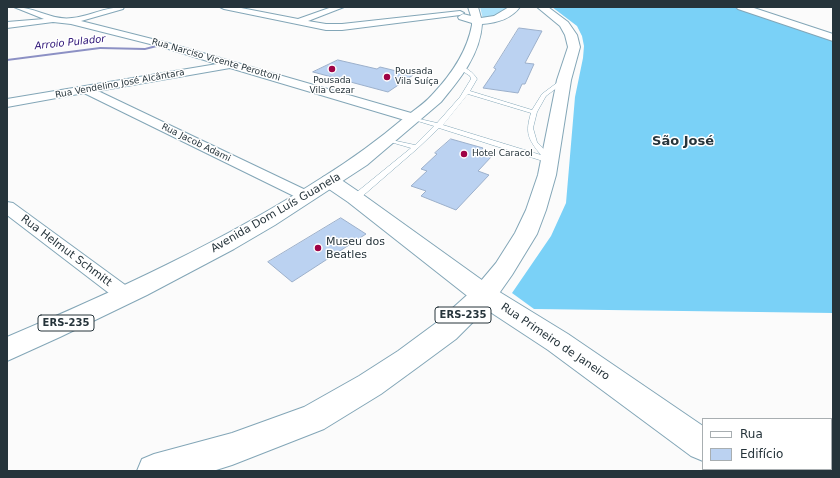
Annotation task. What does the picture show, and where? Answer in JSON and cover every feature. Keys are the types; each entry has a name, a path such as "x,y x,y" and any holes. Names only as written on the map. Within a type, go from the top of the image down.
{"main road":[{"path":"468,12 501,18 507,15 515,7"},
{"name":"ERS-235","path":"154,471 232,449 313,418 370,385 408,359 446,331 484,295 504,269 526,234 542,191 559,112 564,80 574,47 571,35 564,24 542,7"},
{"path":"741,7 833,38"},
{"name":"Avenida Dom Luís Guanela","path":"7,349 125,295 217,248 306,196 358,163 389,140 436,99 460,67 472,45 477,27 468,12"},
{"name":"Rua Primeiro de Janeiro","path":"330,181 355,198 484,295 558,342 702,444"}],"street":[{"name":"Rua Narciso Vicente Perottoni","path":"18,7 55,20 71,21 165,44 413,118"},
{"path":"71,21 120,7"},
{"path":"228,7 326,27 342,27 468,12"},
{"path":"296,22 340,7"},
{"path":"7,25 55,20"},
{"name":"Rua Vendelino José Alcântara","path":"7,103 232,65"},
{"name":"Rua Jacob Adami","path":"85,89 306,196"},
{"name":"Rua Helmut Schmitt","path":"7,207 125,295"}],"lane":[{"path":"355,198 416,147 438,126 468,92 474,79 472,75 460,67"},
{"path":"549,160 534,142 530,128 534,112 544,95 564,80"},
{"path":"468,92 534,112"},
{"path":"413,118 549,160"},
{"path":"389,140 416,147"}],"shaded area":[{"path":"480,7 509,7 498,17 483,19"},
{"path":"552,7 733,7 833,41 833,313 534,309 512,293 551,236 566,203 575,97 584,46 582,36 577,26"}],"building":[{"path":"519,28 542,31 525,63 534,64 525,84 522,84 518,93 483,88 496,69 494,68"},
{"path":"338,60 377,69 380,67 413,75 388,92 313,72"},
{"path":"451,139 483,148 480,152 492,156 478,171 489,175 456,210 421,196 426,191 411,186 427,171 421,169 437,154 435,153"},
{"name":"Museu dos Beatles","path":"341,218 366,234 292,282 268,262"}],"waterway":[{"name":"Arroio Pulador","path":"7,60 100,48 145,49 160,45"}],"place":[{"name":"Pousada Vila Cezar","path":"332,69"},
{"name":"Pousada Vila Suíça","path":"387,77"},
{"name":"Hotel Caracol","path":"464,154"},
{"name":"Museu dos Beatles","path":"318,248"}],"district":[{"name":"São José","path":"683,142"}]}
